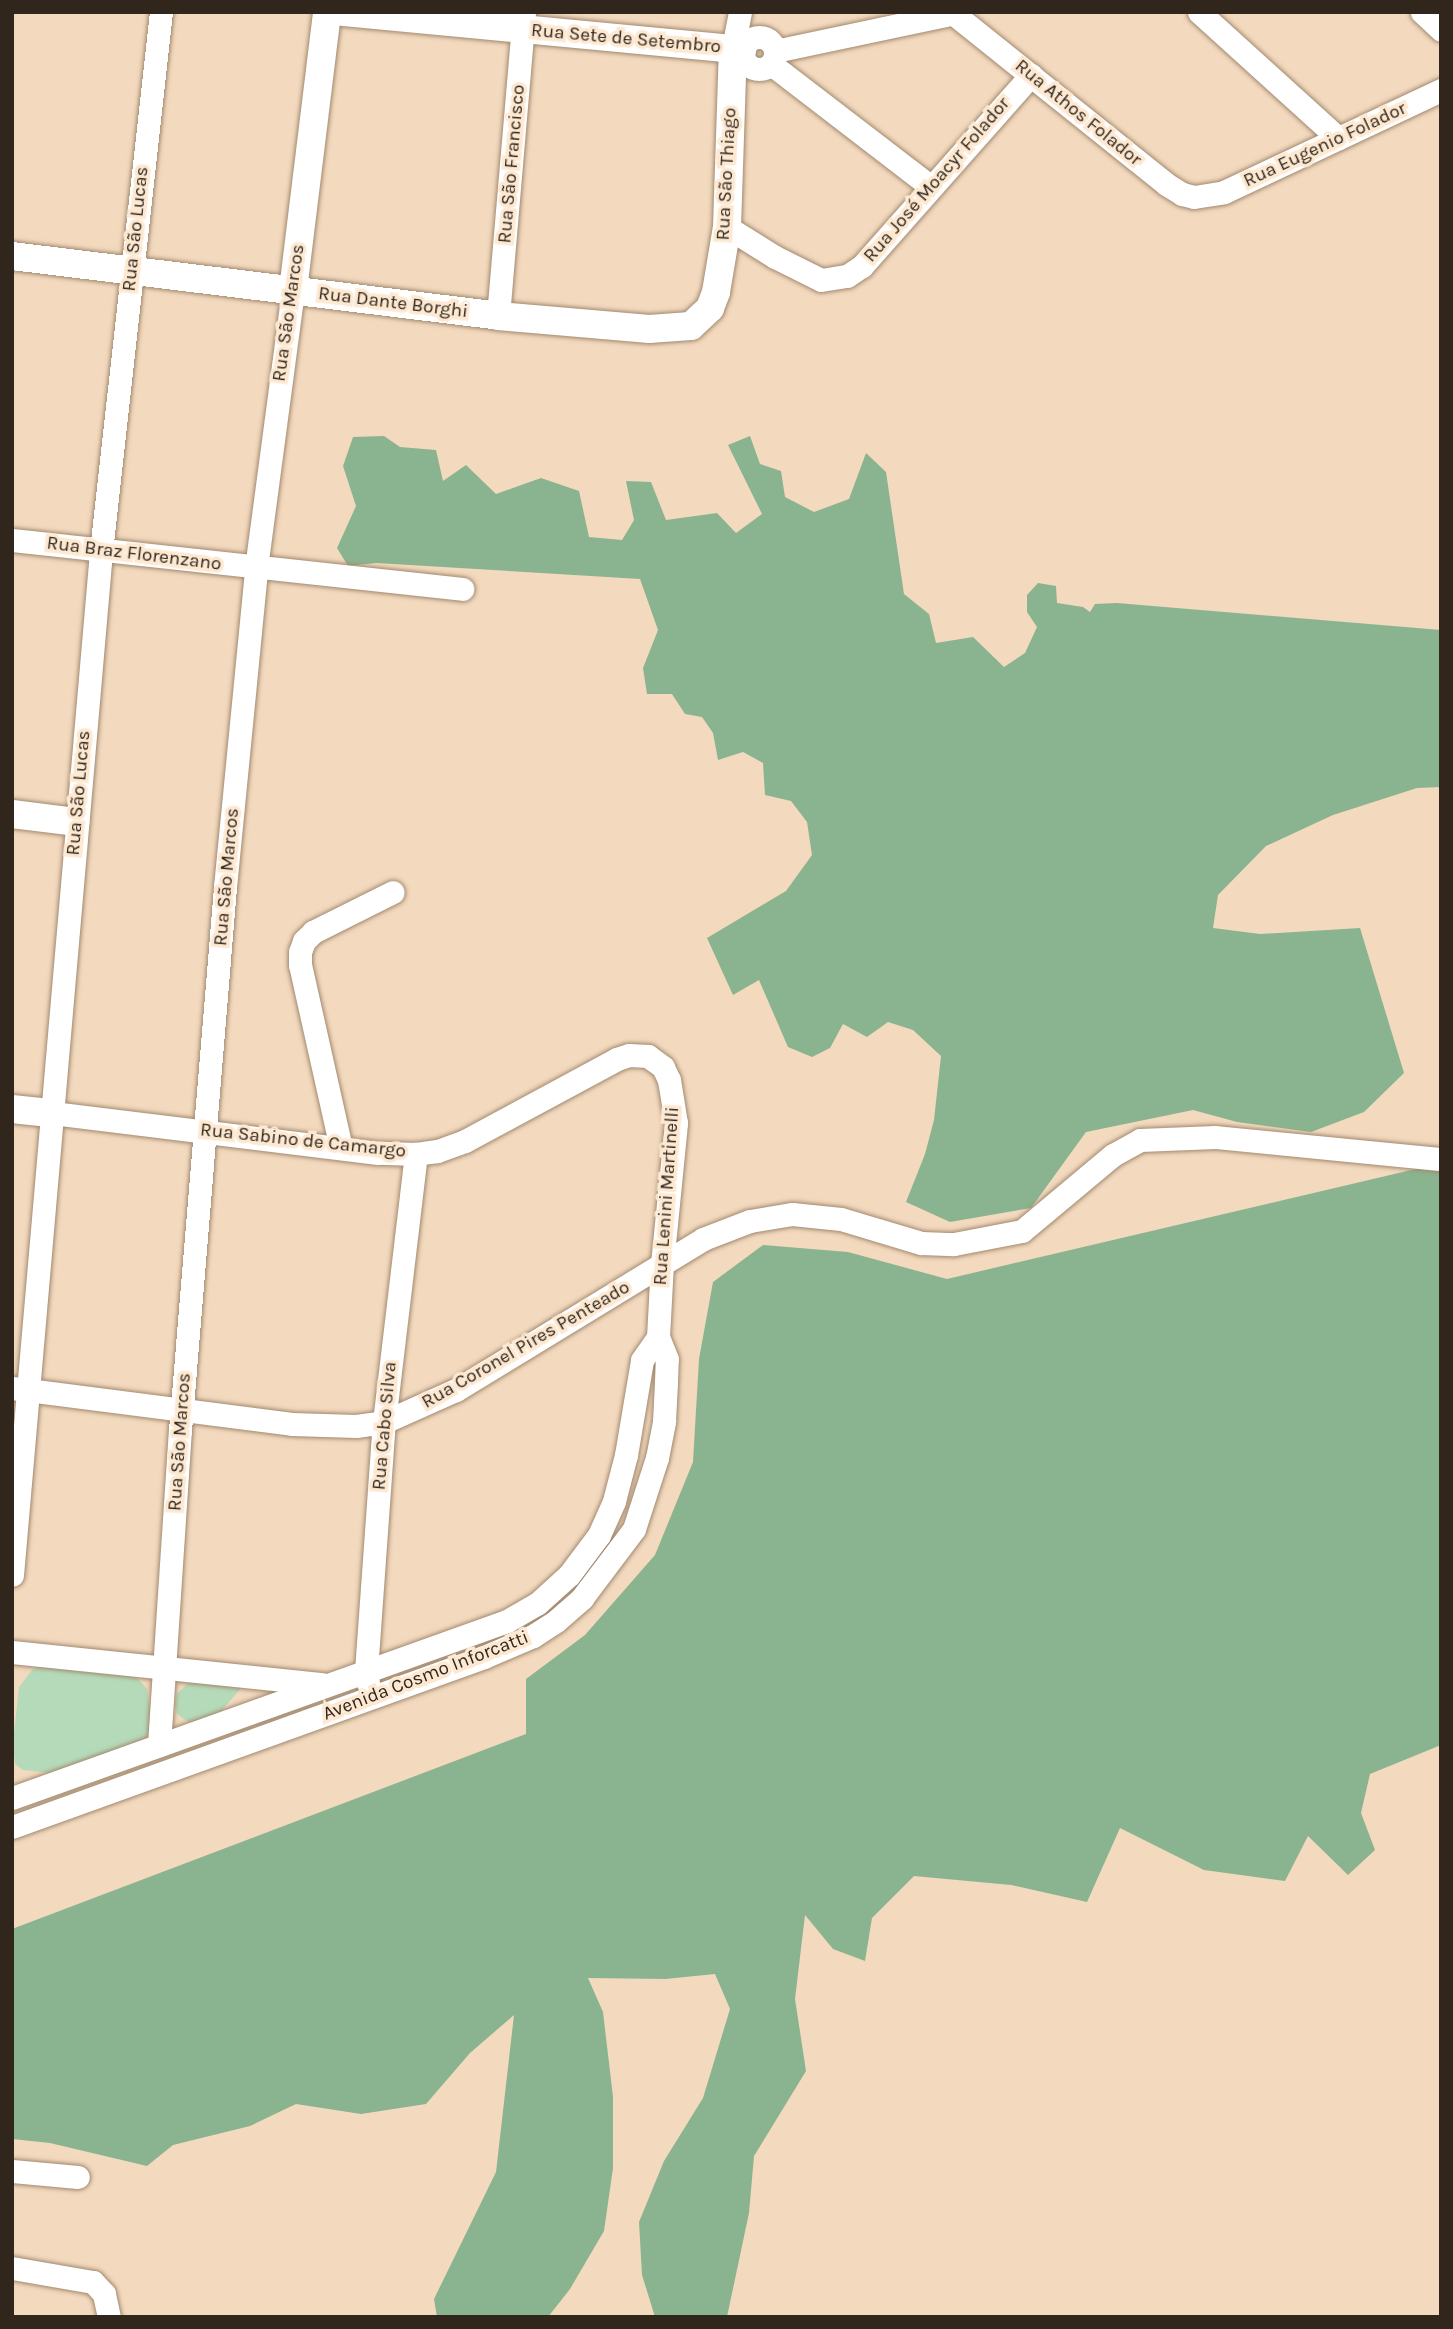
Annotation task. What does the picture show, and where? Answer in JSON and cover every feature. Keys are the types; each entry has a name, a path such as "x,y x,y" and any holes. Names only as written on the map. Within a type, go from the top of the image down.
{"street":[{"name":"Rua São Lucas","path":"12,1574 20,1389 50,1113 101,551 161,12"},
{"name":"Rua São Marcos","path":"159,1745 182,1410 256,568 327,12"},
{"name":"Rua Sete de Setembro","path":"342,12 524,21 738,49"},
{"name":"Rua São Thiago","path":"691,326 710,307 713,300 727,228 740,12"},
{"path":"1199,12 1338,138"},
{"path":"1422,12 1441,30"},
{"path":"738,49 751,68 759,70 773,57 957,13"},
{"name":"Rua Athos Folador","path":"957,13 1166,184 1182,194 1207,197"},
{"name":"Rua São Francisco","path":"498,316 524,21"},
{"path":"773,57 930,186"},
{"name":"Rua José Moacyr Folador","path":"727,228 806,274 832,280 847,276 862,266 1031,75"},
{"name":"Rua Eugenio Folador","path":"1207,197 1224,192 1441,90"},
{"name":"Rua Dante Borghi","path":"12,256 498,316 649,329 691,326"},
{"name":"Rua Braz Florenzano","path":"12,540 462,589"},
{"path":"12,814 76,822"},
{"path":"341,1147 300,965 300,952 304,941 313,932 393,892"},
{"name":"Rua Sabino de Camargo","path":"12,1109 378,1153 416,1154 437,1151 465,1141 617,1059 639,1054 655,1060"},
{"name":"Rua Lenini Martinelli","path":"655,1060 669,1080 676,1123 662,1264 658,1337"},
{"name":"Rua Coronel Pires Penteado","path":"20,1389 326,1426 384,1422 456,1390 703,1239 750,1221 792,1214 841,1219 921,1243 954,1244 1022,1231 1113,1155 1140,1140 1215,1137 1441,1159"},
{"name":"Rua Cabo Silva","path":"372,1698 366,1671 384,1422 416,1154"},
{"name":"Avenida Cosmo Inforcatti","path":"12,1798 507,1622 537,1604 569,1575 599,1535 614,1501 642,1360 658,1337"},
{"name":"Avenida Cosmo Inforcatti","path":"14,1821 372,1698 533,1636 582,1598 612,1562 634,1529 657,1458 664,1421 667,1359 658,1337"},
{"path":"12,1652 329,1685"},
{"path":"12,2171 78,2178"},
{"path":"12,2267 93,2281 104,2294 109,2317"}],"green space":[{"path":"384,436 400,447 436,450 443,481 466,465 496,494 541,478 579,491 589,537 622,540 634,520 626,481 651,482 666,520 717,513 736,533 762,514 728,445 750,436 760,464 781,471 785,497 814,512 849,499 866,453 886,472 904,594 929,614 936,643 973,637 1004,667 1025,653 1037,627 1027,612 1027,595 1038,583 1056,586 1057,603 1083,607 1090,612 1095,604 1117,603 1441,630 1441,787 1417,788 1333,815 1266,846 1218,895 1213,928 1260,934 1360,928 1404,1073 1364,1112 1311,1132 1237,1122 1193,1110 1086,1132 1031,1208 950,1222 906,1202 925,1154 934,1120 941,1056 913,1030 888,1022 867,1037 843,1024 830,1048 812,1057 788,1047 759,980 733,995 707,938 786,891 812,855 807,822 791,801 765,795 763,763 743,752 718,760 713,733 702,717 685,714 672,694 647,694 643,668 658,630 640,579 376,563 348,566 337,548 356,506 343,466 353,437"},
{"path":"1441,1163 1441,1745 1370,1774 1361,1813 1375,1850 1348,1875 1308,1836 1285,1881 1204,1870 1120,1828 1087,1902 1011,1885 914,1876 872,1918 865,1961 833,1949 805,1915 795,1999 806,2071 754,2156 749,2213 727,2317 655,2317 642,2275 639,2222 664,2161 703,2098 730,2009 715,1974 665,1979 588,1978 603,2012 613,2097 613,2168 604,2231 570,2289 548,2317 437,2317 434,2299 496,2172 514,2015 470,2053 426,2104 361,2114 296,2104 250,2126 173,2145 147,2166 50,2143 12,2139 12,1929 526,1734 526,1679 585,1635 655,1555 693,1462 699,1359 713,1282 763,1245 848,1252 947,1279"},
{"path":"48,1665 123,1674 138,1679 147,1689 150,1711 151,1728 145,1739 51,1773 23,1770 15,1764 13,1742 19,1687 33,1669"},
{"path":"201,1681 242,1687 218,1715 199,1724 187,1721 177,1714 175,1705 177,1694 187,1684"}]}
